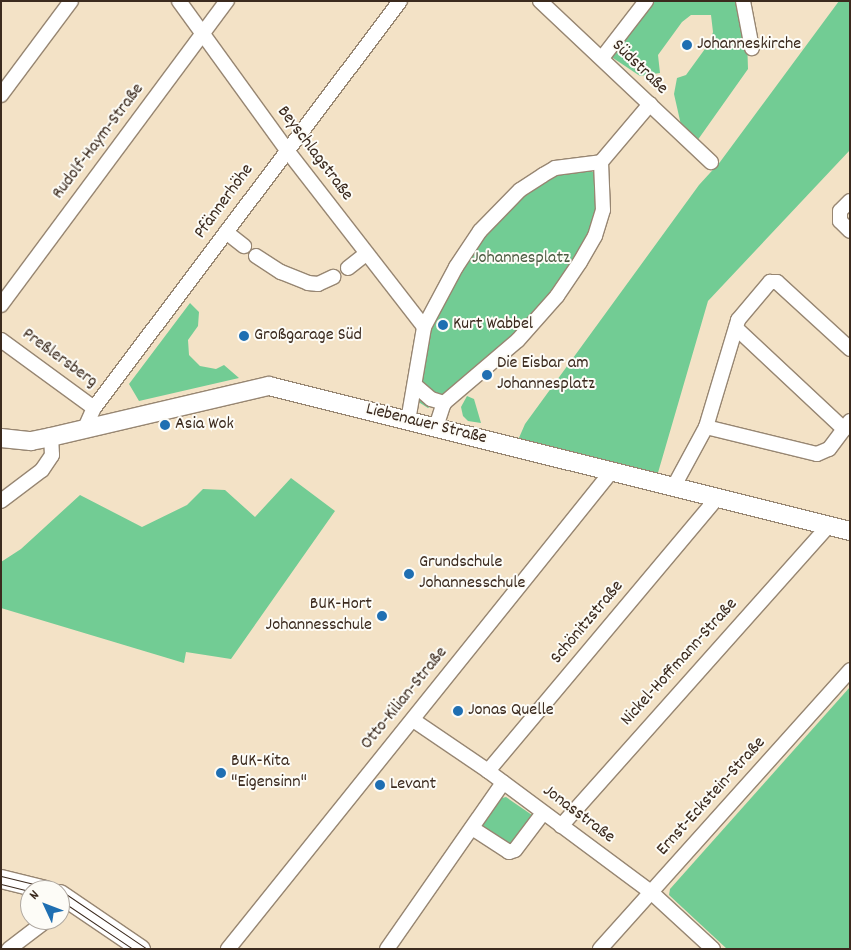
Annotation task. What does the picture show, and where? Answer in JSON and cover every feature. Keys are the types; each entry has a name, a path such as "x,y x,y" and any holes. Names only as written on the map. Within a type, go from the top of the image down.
{"street":[{"path":"1,95 71,1"},
{"name":"Beyschlagstraße","path":"179,1 286,149 424,327"},
{"name":"Rudolf-Haym-Straße","path":"1,305 227,1"},
{"name":"Pfännerhöhe","path":"85,428 94,408 286,149 400,1"},
{"name":"Südstraße","path":"540,1 711,162"},
{"path":"602,58 646,1"},
{"path":"743,1 752,48"},
{"path":"408,420 416,386 424,327 456,267 500,208 520,190 555,168 601,162 650,104"},
{"path":"436,427 444,403 518,340 557,296 580,262 595,236 603,210 601,162"},
{"path":"850,201 840,211 840,221 850,231"},
{"path":"226,232 244,246"},
{"path":"348,268 366,254"},
{"path":"256,256 281,272 308,283 318,284 333,277"},
{"path":"672,488 706,427 742,312 774,280 850,349"},
{"path":"706,427 817,454 829,449 847,424 736,328"},
{"name":"Preßlersberg","path":"1,340 94,408"},
{"name":"Liebenauer Straße","path":"1,438 31,441 51,438 85,428 269,386 850,531"},
{"path":"416,386 431,399 444,403"},
{"path":"1,501 42,470 52,455 51,438"},
{"name":"Otto-Kilian-Straße","path":"228,949 611,472"},
{"name":"Schönitzstraße","path":"488,771 716,499"},
{"name":"Nickel-Hoffmann-Straße","path":"561,826 828,526"},
{"name":"Ernst-Eckstein-Straße","path":"600,949 850,670"},
{"name":"Jonasstraße","path":"413,720 488,771 651,892 713,949"},
{"path":"387,949 503,783"},
{"path":"472,828 509,852 515,850 543,812"},
{"path":"1,879 20,884"},
{"path":"70,905 140,949"},
{"path":"9,949 34,930"}],"green space":[{"path":"651,1 737,1 747,38 748,69 697,141 681,125 674,94 677,78 686,75 710,42 713,32 711,15 691,15 682,22 658,55 660,73 640,76 610,56"},
{"path":"839,1 850,1 850,150 708,301 655,483 515,447 525,424 699,185 720,162"},
{"name":"Johannesplatz","path":"576,166 596,173 599,201 592,228 578,257 525,325 434,404 428,408 417,401 424,327 484,233 521,195 557,172"},
{"path":"190,303 199,312 198,326 188,340 189,355 200,366 216,369 224,365 239,378 139,401 129,384"},
{"path":"467,396 474,399 481,423 468,421 463,416 461,407"},
{"path":"291,478 335,511 231,659 186,652 184,663 1,608 1,562 21,549 80,495 142,527 187,505 203,489 225,490 255,517"},
{"path":"850,687 850,949 727,949 669,895 670,889"},
{"path":"506,797 532,815 533,820 511,847 480,828 502,798"}],"tram line":[{"path":"1,876 20,881"},
{"path":"1,884 20,889"},
{"path":"70,897 147,949"},
{"path":"70,907 133,949"}],"place":[{"name":"Johanneskirche","path":"687,45"},
{"name":"Kurt Wabbel","path":"443,325"},
{"name":"Großgarage Süd","path":"244,336"},
{"name":"Die Eisbar am Johannesplatz","path":"487,375"},
{"name":"Asia Wok","path":"165,425"},
{"name":"Grundschule Johannesschule","path":"409,574"},
{"name":"BUK-Hort Johannesschule","path":"382,616"},
{"name":"Jonas Quelle","path":"458,711"},
{"name":"BUK-Kita \"Eigensinn\"","path":"221,773"},
{"name":"Levant","path":"380,785"}]}
